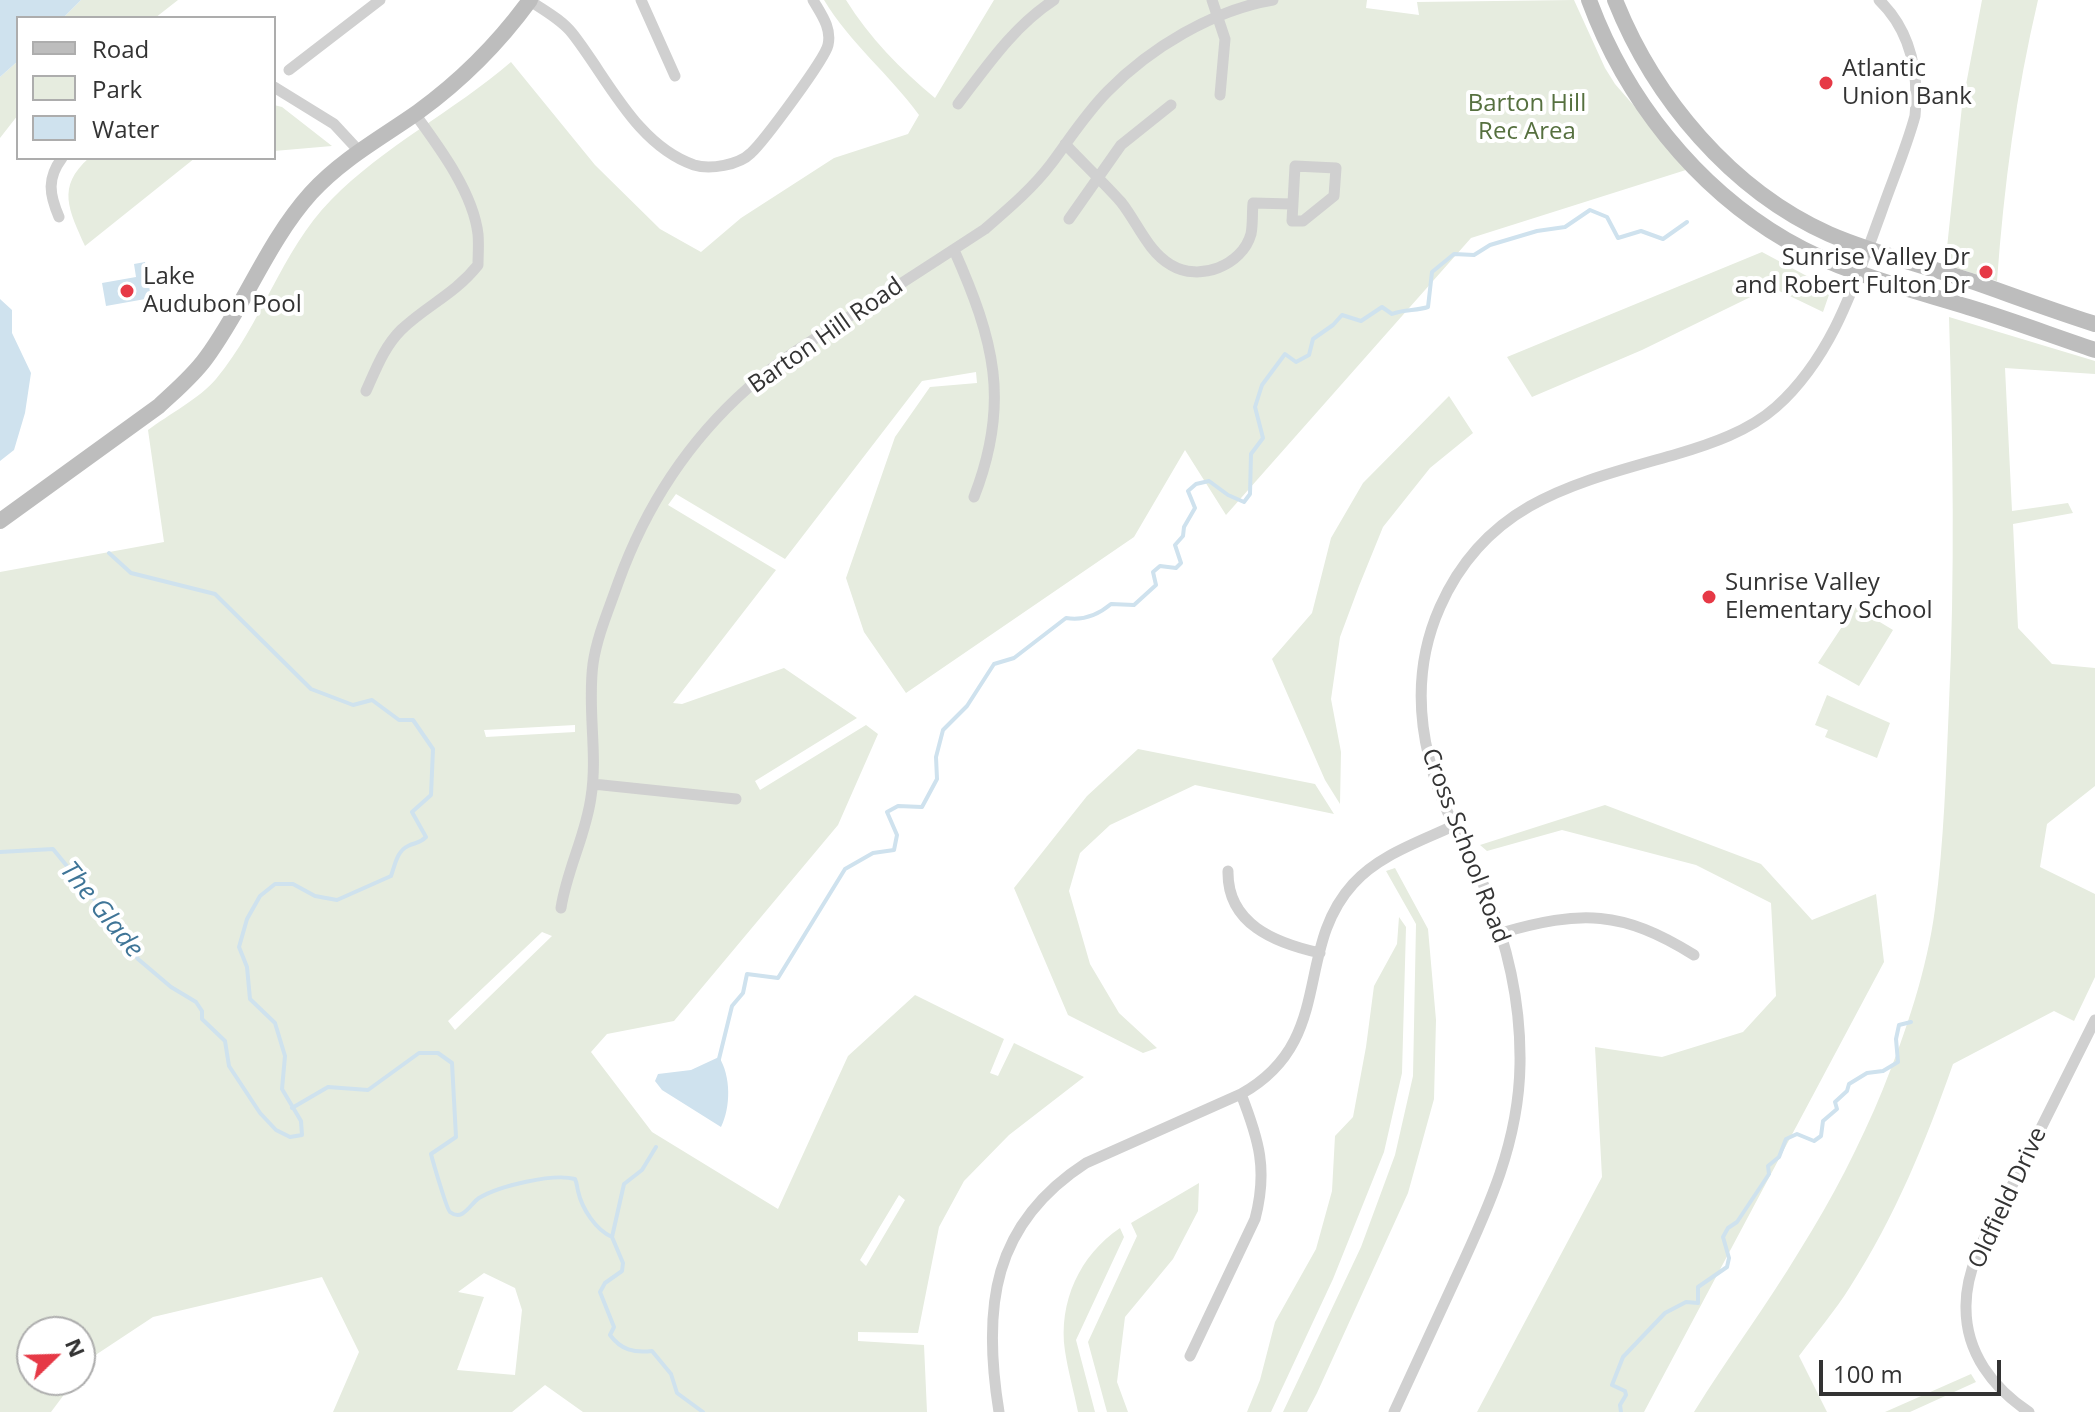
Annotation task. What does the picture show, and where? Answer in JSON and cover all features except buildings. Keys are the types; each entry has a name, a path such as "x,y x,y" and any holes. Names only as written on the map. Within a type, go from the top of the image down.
{"main road":[{"path":"0,521 159,406 189,377 205,360 288,222 313,191 359,151 459,80 486,55 530,0"},
{"path":"1589,0 1604,38 1628,83 1688,161 1762,225 1788,241 1858,273 2095,350"},
{"path":"1615,0 1637,50 1697,135 1771,200 1829,234 2095,324"}],"street":[{"path":"289,70 380,0"},
{"path":"530,0 571,31 627,114 667,150 695,166 724,166 750,155 806,82 828,47 828,28 813,0"},
{"path":"641,0 675,76"},
{"path":"958,104 1010,37 1037,11 1054,0"},
{"path":"1212,0 1225,39 1220,95"},
{"name":"Barton Hill Road","path":"561,908 564,885 585,824 593,784 591,688 598,640 626,560 676,469 719,416 776,365 954,250 1014,204 1040,176 1088,113 1126,73 1182,35 1217,18 1273,0"},
{"name":"Cross School Road","path":"1394,1412 1486,1213 1513,1132 1518,1099 1519,1033 1510,963 1482,883 1453,826 1427,756 1420,709 1421,679 1433,625 1442,603 1469,558 1510,519 1545,497 1585,481 1713,442 1743,429 1769,413 1814,366 1842,313 1910,136 1917,96 1914,66 1897,22 1879,0"},
{"path":"276,88 334,124 359,151"},
{"path":"1069,219 1121,145 1171,105"},
{"path":"366,391 381,357 399,333 422,312 449,296 478,265 478,232 460,183 415,114"},
{"path":"1065,144 1133,217 1156,253 1172,266 1197,273 1239,258 1251,234 1253,203 1292,204"},
{"path":"59,217 52,201 49,181 61,160"},
{"path":"1295,166 1336,168 1334,196 1324,205 1303,221 1292,221 1292,204 1295,166"},
{"path":"954,250 983,318 994,370 994,425 988,460 974,497"},
{"path":"593,784 736,799"},
{"path":"999,1412 992,1353 997,1289 1011,1242 1034,1206 1064,1177 1095,1158 1241,1094 1262,1080 1293,1047 1310,1003 1325,934 1339,902 1363,873 1391,855 1453,826"},
{"path":"1228,871 1231,895 1247,922 1265,935 1320,953"},
{"path":"1501,933 1547,920 1597,917 1650,930 1694,955"},
{"name":"Oldfield Drive","path":"2029,1412 2001,1391 1981,1364 1968,1328 1966,1293 1982,1244 2090,1041 2095,1020"},
{"path":"1190,1356 1255,1219 1261,1198 1262,1162 1258,1140 1241,1094"}],"green space":[{"path":"81,0 178,0 158,16 65,16"},
{"name":"Barton Hill Rec Area","path":"824,0 846,0 886,52 935,98 994,0 1367,0 1366,8 1419,15 1417,2 1574,0 1615,84 1689,169 1471,238 1226,515 1185,450 1134,537 906,693 864,632 846,578 895,437 930,387 977,383 976,372 922,381 785,559 676,494 668,505 776,570 673,703 682,704 784,668 857,718 755,781 760,790 866,725 878,734 838,825 674,1021 607,1034 591,1052 652,1132 778,1209 848,1056 915,995 1004,1039 990,1073 998,1076 1014,1043 1084,1077 1009,1135 964,1181 939,1227 918,1333 858,1332 858,1341 924,1345 927,1412 583,1412 545,1385 512,1412 333,1412 359,1352 322,1277 153,1317 96,1355 96,1316 16,1316 16,1396 63,1396 51,1412 0,1412 0,572 164,542 148,430 193,400 216,379 246,335 298,242 331,200 373,163 511,62 595,165 660,229 701,252 741,218 834,158 908,134 919,115 858,45","holes":["575,725 575,732 486,737 484,730","542,932 552,936 455,1030 448,1021","899,1195 905,1200 866,1266 860,1260","484,1273 515,1288 522,1310 515,1375 457,1370 484,1297 458,1292"]},
{"path":"1982,0 2038,0 2012,140 1997,281 1947,265 1946,257 1962,106"},
{"path":"16,63 16,118 0,138 0,77"},
{"path":"276,106 282,107 332,146 276,151"},
{"path":"87,160 192,160 85,246 69,199 72,179"},
{"path":"1762,252 1831,289 1823,312 1771,287 1642,350 1532,397 1507,357"},
{"path":"1949,317 2095,361 2095,374 2005,368 2012,511 2068,503 2073,513 2013,524 2018,628 2052,664 2095,668 2095,786 2047,824 2040,867 2095,894 2095,977 2074,1021 2054,1011 1953,1064 1920,1150 1881,1233 1844,1296 1799,1356 1827,1412 1694,1412 1787,1270 1845,1171 1892,1067 1927,955 1941,858 1951,656 1953,510"},
{"path":"1449,396 1473,433 1430,468 1383,527 1340,637 1331,699 1341,752 1340,804 1325,780 1272,659 1312,613 1331,538 1363,483"},
{"path":"1855,607 1893,630 1859,686 1818,663"},
{"path":"1827,695 1890,723 1877,758 1825,737 1828,730 1815,725"},
{"path":"1138,749 1315,784 1334,814 1195,785 1110,825 1080,853 1069,891 1090,964 1119,1013 1157,1048 1143,1053 1068,1015 1014,888 1087,796"},
{"path":"1605,805 1761,864 1812,920 1876,894 1884,962 1644,1412 1477,1412 1602,1177 1595,1047 1662,1057 1743,1032 1776,996 1771,903 1696,865 1562,830 1487,851 1480,845"},
{"path":"1395,868 1428,929 1436,1020 1434,1099 1408,1193 1317,1393 1307,1412 1283,1412 1361,1247 1395,1155 1413,1076 1416,924 1386,871"},
{"path":"1399,917 1406,927 1402,1073 1384,1152 1333,1279 1271,1412 1247,1412 1260,1380 1275,1322 1316,1249 1332,1191 1335,1136 1353,1117 1374,986 1397,944"},
{"path":"1199,1183 1198,1211 1173,1259 1125,1317 1117,1382 1128,1412 1107,1412 1088,1342 1137,1236 1131,1223"},
{"path":"1120,1228 1124,1237 1076,1340 1095,1412 1078,1412 1065,1351 1065,1315 1083,1266"},
{"path":"1971,1374 1976,1382 1910,1412 1885,1412"}],"water":[{"path":"0,0 81,0 65,16 16,16 16,63 0,77"},
{"name":"Lake Audubon Pool","path":"145,262 151,298 106,306 102,283 136,277 134,264"},
{"path":"0,299 12,310 12,333 31,373 25,413 14,450 0,461"},
{"path":"719,1057 726,1073 728,1092 727,1110 721,1127 662,1090 655,1081 658,1074 691,1070"}],"waterway":[{"path":"718,1063 732,1006 743,993 747,974 778,978 845,869 873,853 894,850 897,835 887,812 898,806 922,807 937,779 936,757 943,730 967,706 994,664 1014,658 1066,618 1090,616 1111,604 1134,605 1156,585 1153,572 1160,566 1176,568 1181,563 1175,545 1183,536 1184,527 1195,508 1188,491 1196,484 1209,481 1244,502 1250,494 1251,454 1263,438 1255,407 1262,385 1285,354 1296,362 1309,355 1313,339 1342,315 1361,321 1382,307 1392,314 1428,307 1432,272 1454,254 1474,255 1490,245 1537,231 1565,227 1590,210 1607,217 1618,238 1641,231 1663,239 1687,222"},
{"path":"0,852 53,849 138,959 171,987 196,1002 202,1011 202,1019 225,1041 229,1066 260,1113 276,1130 290,1137 302,1135 301,1121 282,1089 285,1056 275,1023 250,999 247,967 239,947 247,919 260,896 275,884 293,884 315,896 337,900 391,876 401,851 426,837 412,812 431,795 433,749 413,720 399,720 372,700 353,705 311,689 215,594 131,573 109,553"},
{"path":"1621,1412 1625,1391 1612,1385 1623,1357 1665,1313 1686,1302 1698,1303 1698,1287 1727,1267 1729,1258 1723,1237 1728,1228 1737,1222 1769,1174 1768,1166 1779,1157 1786,1139 1797,1134 1814,1141 1821,1136 1823,1121 1837,1109 1835,1102 1847,1091 1849,1084 1867,1073 1883,1071 1898,1062 1896,1039 1899,1025 1911,1022"},
{"name":"The Glade","path":"292,1108 328,1087 368,1090 419,1053 438,1053 452,1063 456,1137 431,1154 450,1212 463,1214 479,1198 512,1185 540,1179 575,1179 586,1212 600,1229 612,1237 623,1263 622,1271 605,1283 600,1292 614,1327 610,1335 628,1349 652,1351 671,1374 677,1393 703,1412"},
{"path":"612,1237 624,1184 642,1170 656,1147"}],"place":[{"name":"Atlantic Union Bank","path":"1826,83"},
{"name":"Sunrise Valley Dr and Robert Fulton Dr","path":"1986,272"},
{"name":"Lake Audubon Pool","path":"127,291"},
{"name":"Sunrise Valley Elementary School","path":"1709,597"}]}
